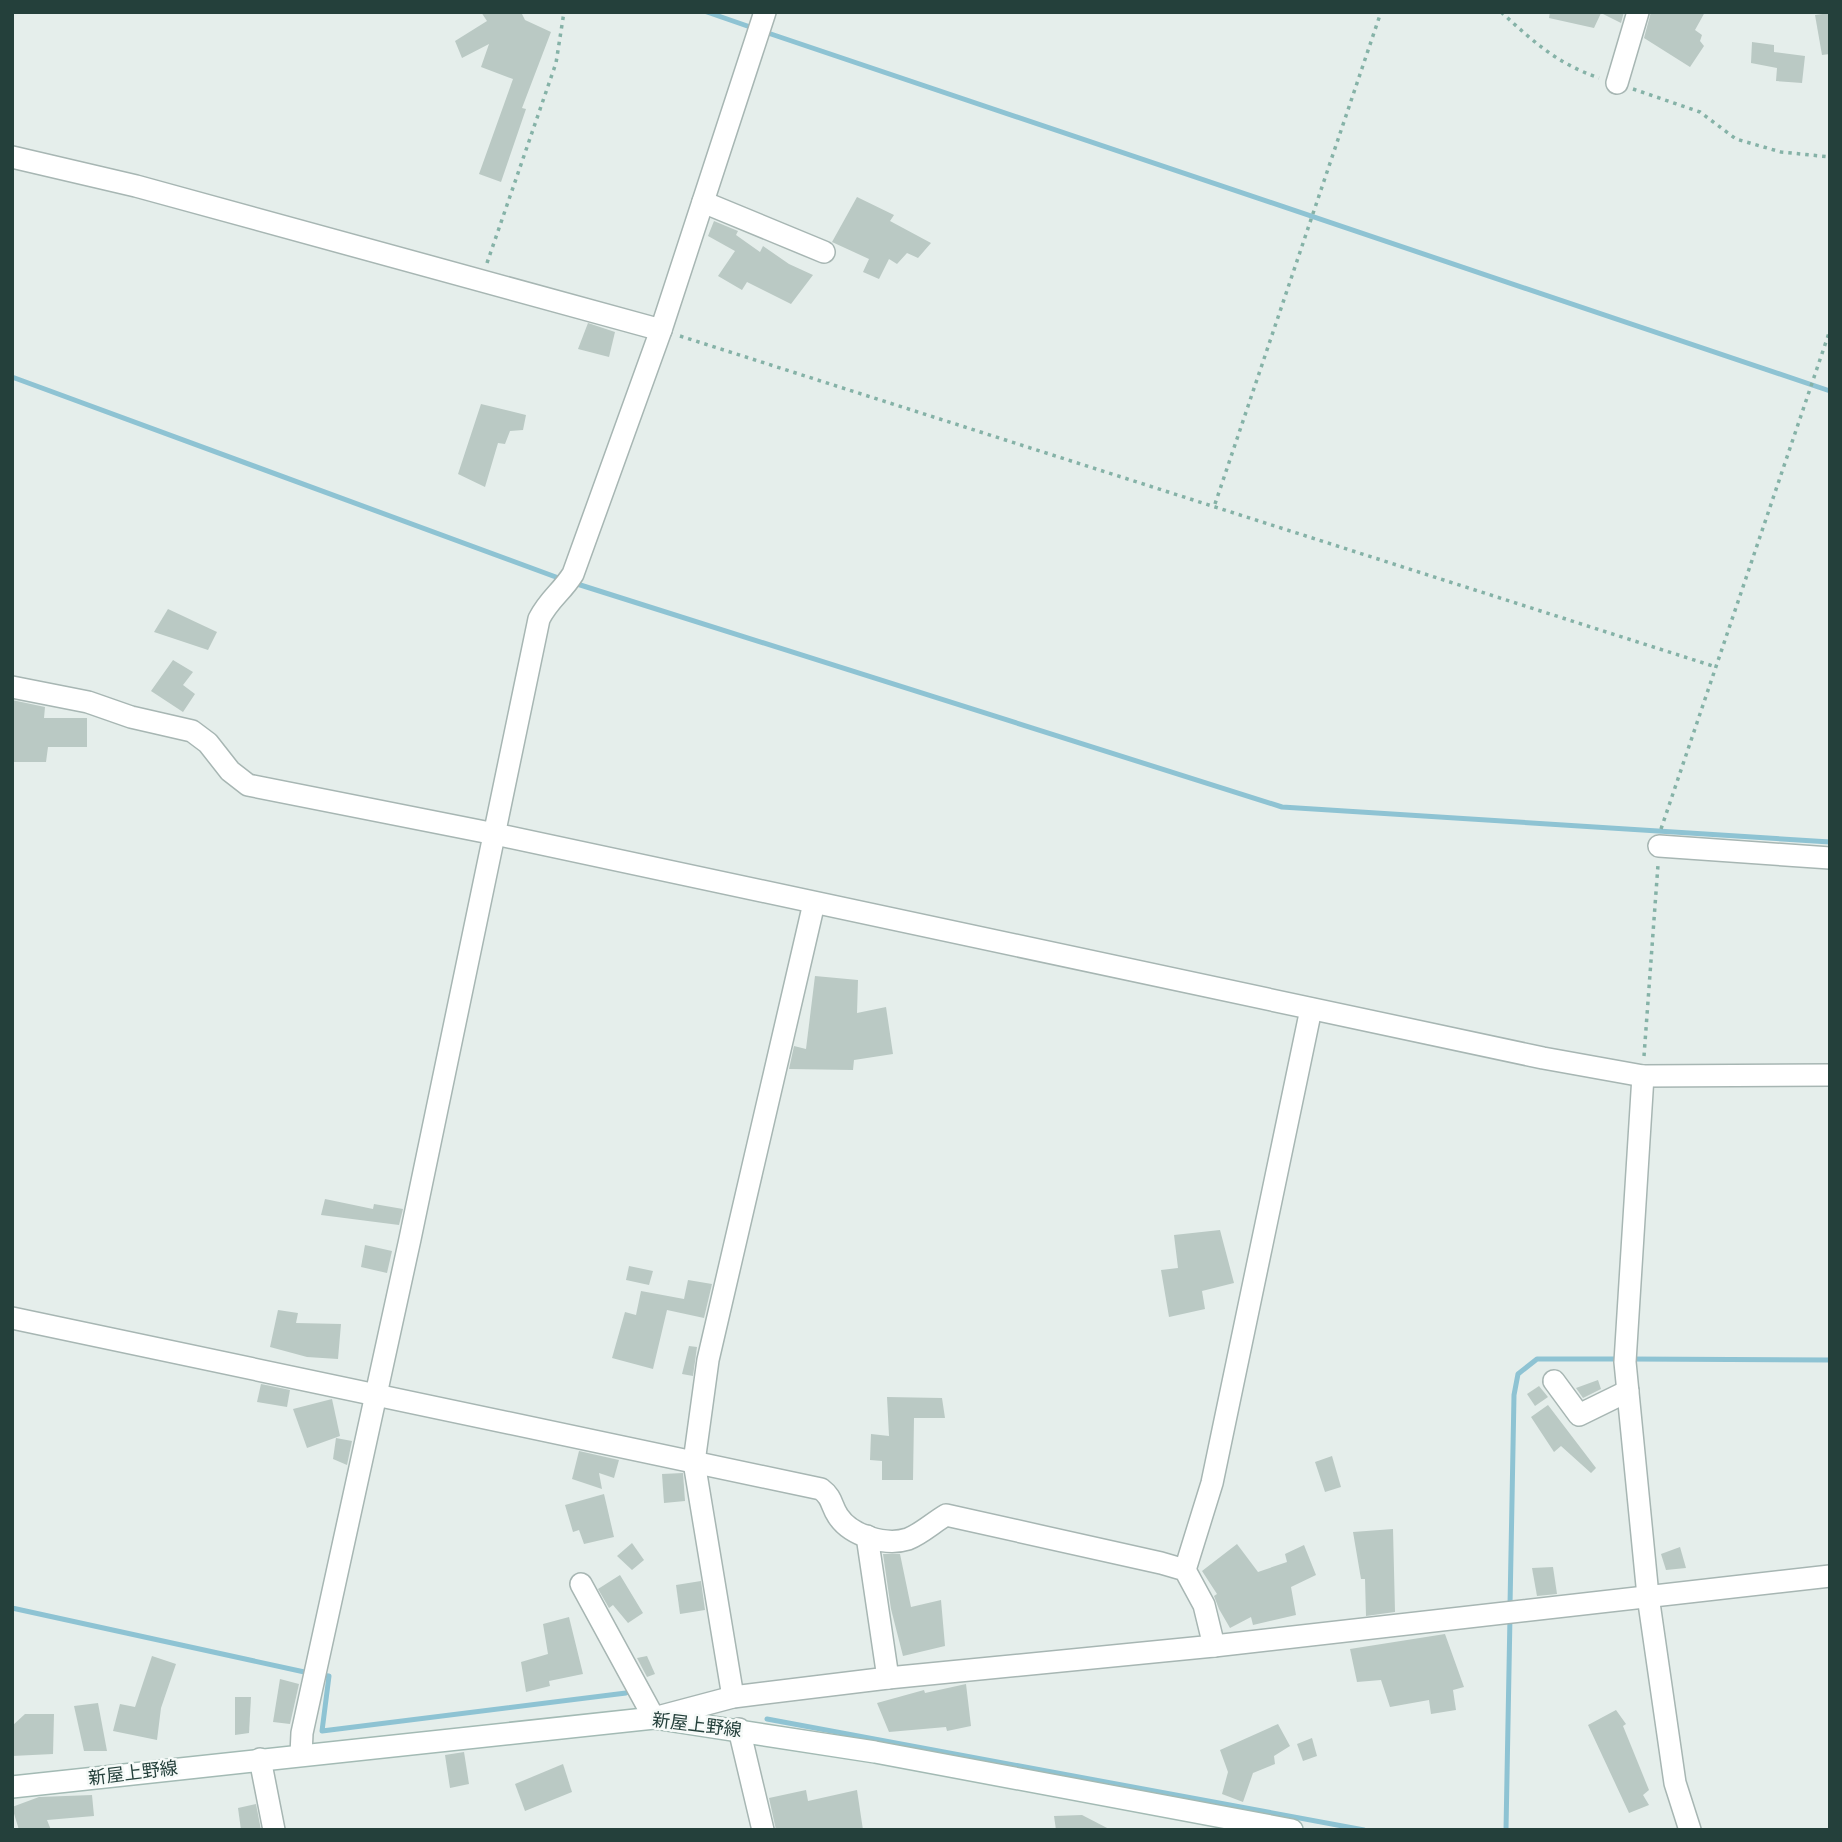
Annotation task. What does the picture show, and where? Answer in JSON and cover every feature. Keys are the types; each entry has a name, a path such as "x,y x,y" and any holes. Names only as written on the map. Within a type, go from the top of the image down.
{"street":[{"path":"300,1755 302,1734 539,619 549,599 561,593 573,574 661,330 765,12"},
{"path":"1616,83 1637,12"},
{"path":"12,157 136,186 661,330"},
{"path":"703,202 824,252"},
{"path":"12,687 88,702 131,717 192,731 208,743 230,771 248,785 495,834 1311,1009 1643,1076 1830,1075"},
{"path":"1659,846 1830,858"},
{"path":"733,1697 694,1462 708,1360 814,903"},
{"path":"1214,1646 1204,1605 1185,1570 1212,1483 1311,1009"},
{"path":"1643,1076 1625,1362 1648,1597 1675,1783 1690,1830"},
{"path":"12,1318 821,1489 832,1497 838,1516 856,1533 881,1540 908,1539 946,1515 1185,1570"},
{"path":"1554,1381 1579,1415 1628,1391"},
{"path":"867,1536 888,1678"},
{"path":"581,1584 654,1718 733,1697 888,1678 1214,1646 1830,1576"},
{"name":"新屋上野線","path":"12,1787 654,1718 739,1729 1292,1830"},
{"path":"739,1729 763,1830"},
{"path":"260,1759 274,1830"}],"path":[{"path":"481,282 556,63 564,12"},
{"path":"1214,505 1381,12"},
{"path":"1501,12 1549,56 1573,69 1700,112 1736,139 1781,152 1830,157"},
{"path":"661,330 1716,667"},
{"path":"1643,1076 1662,823 1830,330"}],"building":[{"path":"481,12 521,12 525,20 551,32 522,108 526,109 501,182 479,174 513,79 481,67 489,44 462,58 455,41 487,21"},
{"path":"1550,12 1624,12 1621,23 1601,13 1594,28 1549,18"},
{"path":"1651,12 1705,12 1695,30 1702,35 1700,41 1704,46 1690,67 1644,38"},
{"path":"1830,13 1830,54 1822,55 1815,15"},
{"path":"1752,42 1774,45 1774,52 1805,56 1802,83 1776,81 1777,68 1751,63"},
{"path":"857,197 894,215 890,221 931,243 918,258 907,253 897,264 889,259 879,279 863,272 869,259 832,242"},
{"path":"714,221 738,231 736,235 760,252 763,246 789,264 813,275 791,304 747,282 742,290 718,276 735,251 708,236"},
{"path":"588,323 615,332 609,357 578,349"},
{"path":"481,404 526,415 523,430 510,431 505,444 498,443 485,487 458,474"},
{"path":"168,609 217,632 208,650 154,632"},
{"path":"173,660 193,672 183,685 195,694 183,712 151,691"},
{"path":"12,700 45,707 44,718 87,718 87,747 48,747 46,762 12,762"},
{"path":"815,976 858,980 857,1013 886,1007 893,1054 854,1060 853,1070 789,1069 794,1046 806,1049"},
{"path":"325,1199 373,1209 374,1204 403,1209 399,1225 321,1215"},
{"path":"1220,1230 1234,1283 1202,1291 1205,1309 1169,1317 1161,1270 1178,1268 1174,1235"},
{"path":"365,1245 392,1251 387,1273 361,1267"},
{"path":"629,1266 653,1271 649,1285 626,1280"},
{"path":"688,1280 712,1284 704,1318 667,1310 653,1369 612,1358 625,1312 636,1315 641,1291 684,1299"},
{"path":"278,1310 298,1313 296,1323 341,1324 338,1359 307,1357 270,1347"},
{"path":"689,1346 697,1347 693,1376 682,1374"},
{"path":"1598,1380 1601,1389 1583,1398 1576,1388"},
{"path":"261,1384 290,1390 287,1407 257,1402"},
{"path":"1539,1386 1548,1397 1535,1406 1527,1394"},
{"path":"887,1397 942,1398 945,1418 914,1418 913,1480 882,1480 882,1461 870,1460 871,1434 889,1436"},
{"path":"332,1399 340,1436 307,1448 293,1409"},
{"path":"1548,1405 1596,1468 1591,1473 1561,1446 1554,1452 1531,1417"},
{"path":"336,1438 352,1441 347,1465 333,1459"},
{"path":"579,1451 619,1460 614,1478 599,1473 602,1489 572,1479"},
{"path":"1332,1456 1341,1487 1325,1492 1315,1462"},
{"path":"683,1473 685,1501 664,1503 662,1474"},
{"path":"604,1494 614,1537 584,1544 579,1530 573,1532 565,1505"},
{"path":"1393,1529 1395,1612 1366,1616 1365,1579 1361,1579 1353,1532"},
{"path":"632,1543 644,1560 632,1570 617,1556"},
{"path":"1237,1544 1258,1572 1287,1562 1285,1554 1304,1545 1316,1575 1291,1587 1296,1615 1253,1625 1251,1617 1230,1628 1214,1596 1217,1594 1202,1571"},
{"path":"1680,1547 1686,1568 1666,1570 1661,1554"},
{"path":"883,1554 900,1554 911,1607 941,1600 945,1646 903,1656 891,1609"},
{"path":"1553,1567 1557,1594 1537,1596 1532,1568"},
{"path":"620,1575 643,1613 628,1623 613,1605 609,1608 598,1589"},
{"path":"701,1581 705,1610 680,1614 676,1585"},
{"path":"569,1617 583,1674 549,1681 550,1686 526,1692 521,1662 548,1654 543,1624"},
{"path":"1445,1634 1464,1687 1453,1690 1456,1710 1431,1714 1429,1700 1390,1707 1381,1680 1357,1682 1350,1649"},
{"path":"152,1656 176,1664 161,1708 157,1740 113,1731 120,1704 135,1707"},
{"path":"647,1656 655,1674 647,1677 637,1658"},
{"path":"280,1679 299,1684 290,1724 273,1722"},
{"path":"966,1684 971,1726 947,1731 946,1727 889,1732 877,1703 924,1690 925,1693"},
{"path":"235,1697 251,1697 249,1733 235,1735"},
{"path":"98,1703 107,1751 84,1751 74,1706"},
{"path":"1616,1710 1626,1724 1623,1726 1649,1790 1643,1795 1649,1805 1629,1813 1588,1725"},
{"path":"25,1714 54,1714 53,1754 12,1756 12,1726"},
{"path":"1278,1724 1290,1746 1274,1756 1275,1764 1253,1773 1243,1802 1222,1794 1228,1772 1220,1750"},
{"path":"1312,1738 1317,1756 1303,1761 1297,1744"},
{"path":"464,1752 469,1784 450,1788 445,1755"},
{"path":"563,1764 572,1792 525,1811 515,1784"},
{"path":"806,1790 808,1801 857,1790 863,1830 776,1830 769,1798"},
{"path":"92,1795 94,1816 47,1820 51,1830 19,1830 12,1807 39,1797"},
{"path":"256,1804 261,1830 241,1830 238,1808"},
{"path":"1082,1815 1111,1830 1056,1830 1054,1816"}],"waterway":[{"path":"707,12 756,29"},
{"path":"765,32 1830,391"},
{"path":"12,377 564,580"},
{"path":"574,583 1282,807 1830,842"},
{"path":"1510,1606 1514,1395 1518,1374 1537,1359 1620,1359"},
{"path":"1630,1359 1830,1360"},
{"path":"12,1608 309,1673"},
{"path":"1506,1830 1510,1616"},
{"path":"319,1675 329,1676 322,1731 626,1693"},
{"path":"767,1719 1364,1830"}]}
